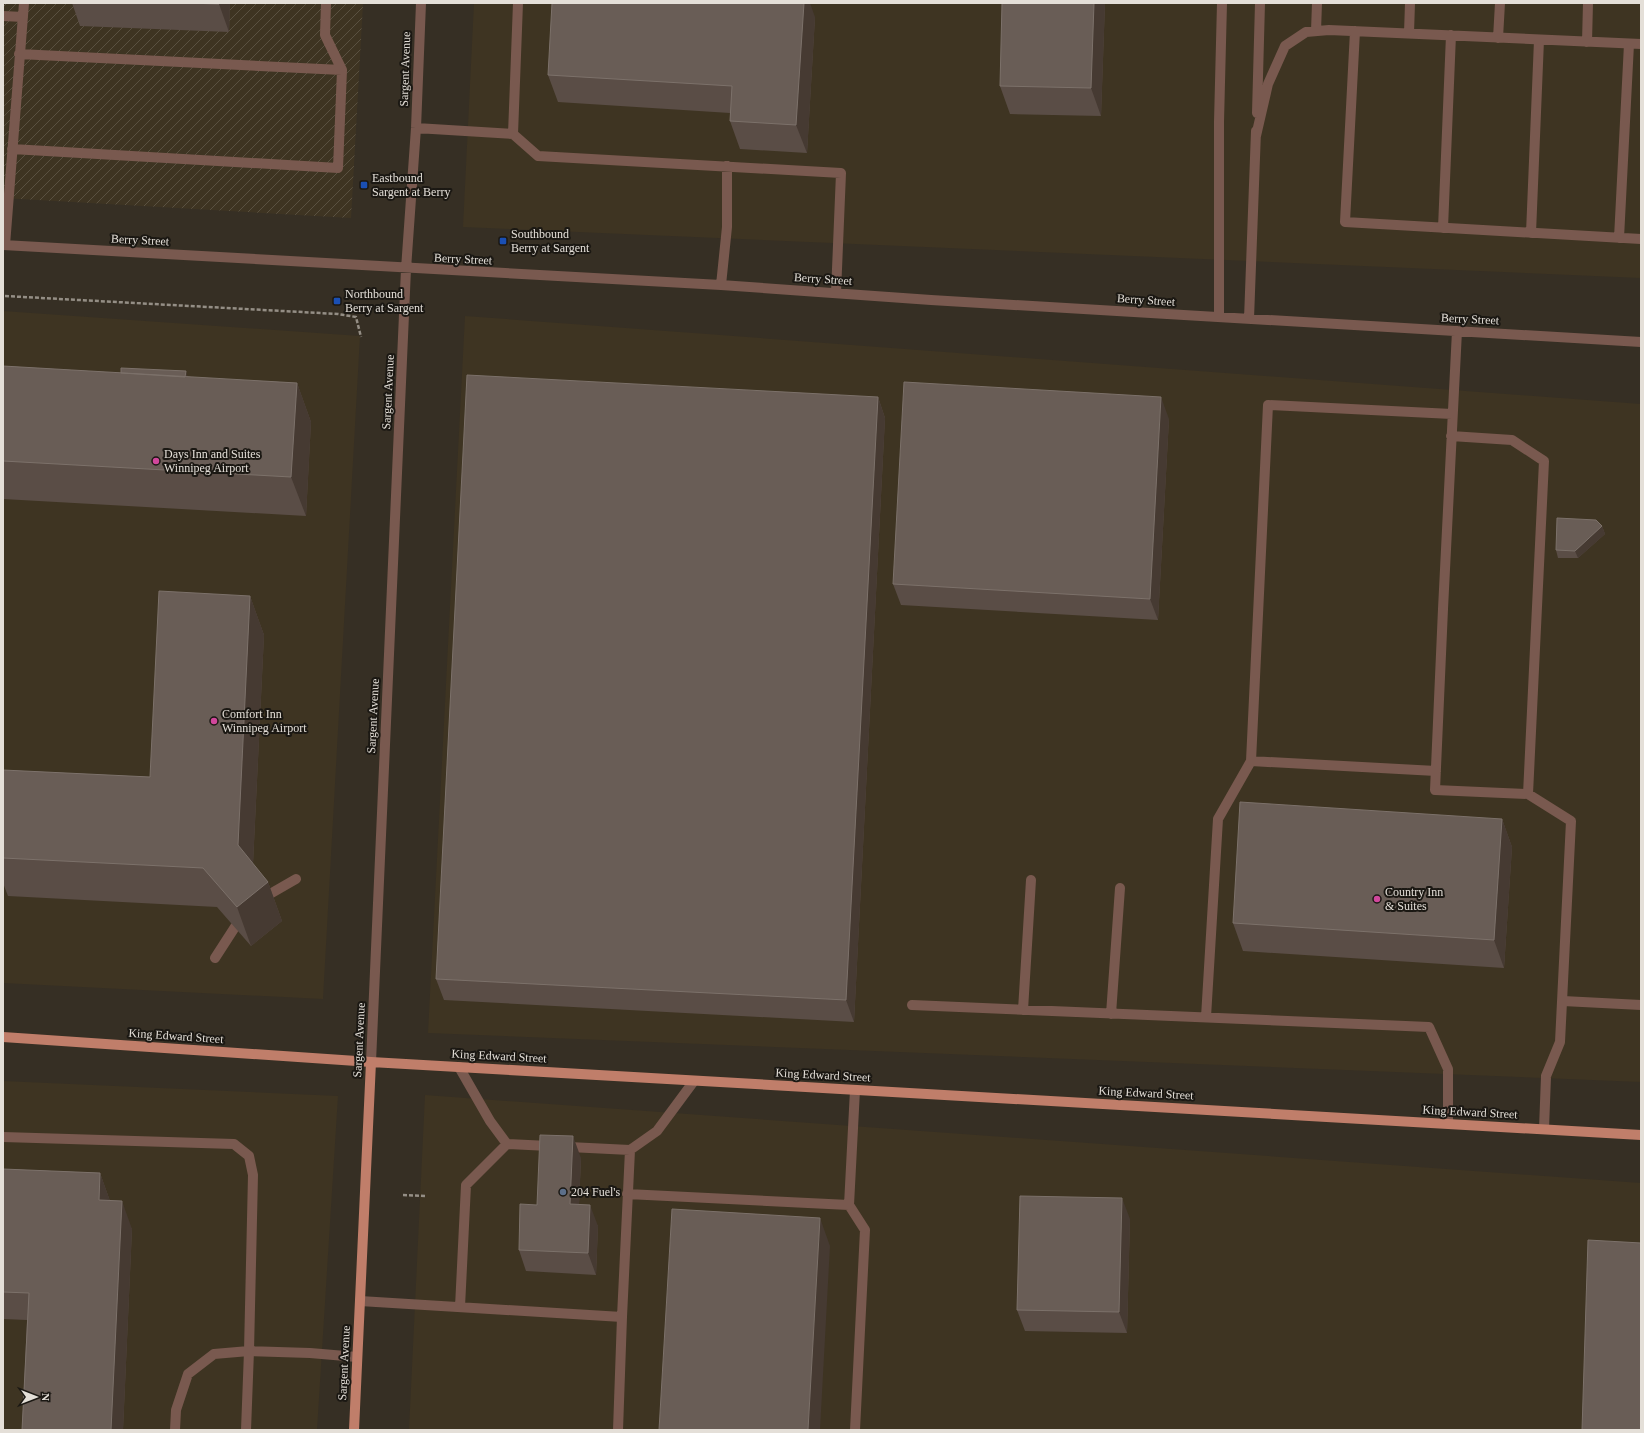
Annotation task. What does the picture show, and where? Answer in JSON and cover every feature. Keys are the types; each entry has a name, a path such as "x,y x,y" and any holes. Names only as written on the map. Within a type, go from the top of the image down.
{"main road":[{"name":"King Edward Street","path":"3,1037 371,1062 1641,1135"},
{"name":"Sargent Avenue","path":"354,1430 371,1062"}],"street":[{"path":"4,245 24,3"},
{"path":"12,149 338,168 342,70 325,35 326,3"},
{"name":"Sargent Avenue","path":"371,1062 406,269 416,128 421,3"},
{"path":"513,134 518,3"},
{"path":"1219,317 1219,122 1222,3"},
{"path":"1249,318 1260,3"},
{"path":"1316,31 1317,3"},
{"path":"1409,33 1410,3"},
{"path":"1498,38 1500,3"},
{"path":"1587,42 1588,3"},
{"path":"3,16 23,17"},
{"path":"1256,136 1268,84 1285,46 1306,32 1355,31 1641,44"},
{"path":"1355,31 1345,222 1641,239"},
{"path":"1443,228 1451,35"},
{"path":"1531,233 1539,40"},
{"path":"1619,238 1629,44"},
{"path":"19,54 342,70"},
{"path":"416,128 513,134 538,156 841,173 836,293"},
{"path":"721,285 727,227 727,166"},
{"name":"Berry Street","path":"4,245 406,269 721,285 1641,342"},
{"path":"1457,331 1435,790 1528,794 1571,821 1560,1042 1546,1076 1544,1129"},
{"path":"1206,1018 1218,819 1251,761 1268,405 1452,414"},
{"path":"1451,436 1512,440 1544,461 1528,794"},
{"path":"1251,761 1436,771"},
{"path":"263,898 296,879"},
{"path":"1023,1010 1031,880"},
{"path":"1111,1014 1120,888"},
{"path":"215,958 235,927"},
{"path":"1563,1001 1641,1005"},
{"path":"912,1005 1429,1027 1448,1070 1448,1123"},
{"path":"459,1067 490,1121 507,1144"},
{"path":"460,1307 466,1185 507,1144 630,1150 657,1130 694,1081"},
{"path":"855,1090 849,1206 865,1230 855,1430"},
{"path":"3,1137 234,1144 249,1156 253,1175 246,1430"},
{"path":"618,1430 630,1150"},
{"path":"627,1194 849,1206"},
{"path":"360,1301 622,1317"},
{"path":"174,1430 176,1410 188,1374 214,1354 249,1351 310,1353 357,1357"}],"path":[{"path":"5,296 338,314 356,317 361,337"},
{"path":"403,1195 426,1196"}],"shaded area":[{"path":"3,3 363,3 351,218 3,198"},
{"path":"474,3 1641,3 1641,278 463,227"},
{"path":"3,311 360,336 323,999 3,983"},
{"path":"465,316 1641,404 1641,1082 428,1033"},
{"path":"3,1081 338,1096 317,1430 3,1430"},
{"path":"425,1095 1641,1183 1641,1430 409,1430"}],"building":[{"path":"186,3 219,3 219,4"},
{"path":"552,3 804,3 796,125 730,121 732,86 548,75"},
{"path":"1002,3 1094,3 1091,88 1000,86"},
{"path":"3,366 297,383 291,477 3,461"},
{"path":"121,368 186,371 185,377 121,373"},
{"path":"467,375 878,397 846,1000 436,979"},
{"path":"904,382 1161,397 1150,599 893,584"},
{"path":"1557,518 1596,520 1602,526 1575,551 1556,550"},
{"name":"Comfort Inn Winnipeg Airport","path":"159,591 250,596 238,845 268,882 237,907 203,868 3,858 3,770 150,777"},
{"name":"Country Inn & Suites","path":"1240,802 1502,819 1494,940 1233,923"},
{"name":"204 Fuel's","path":"540,1135 573,1136 570,1204 590,1205 588,1253 519,1250 520,1204 537,1205"},
{"path":"3,1169 100,1173 99,1200 122,1201 111,1430 22,1430 29,1293 3,1292"},
{"path":"1020,1196 1122,1198 1119,1312 1017,1310"},
{"path":"672,1209 820,1218 808,1430 659,1430"},
{"path":"1588,1240 1641,1243 1641,1430 1582,1430"}],"place":[{"name":"Eastbound Sargent at Berry","path":"364,185"},
{"name":"Southbound Berry at Sargent","path":"503,241"},
{"name":"Northbound Berry at Sargent","path":"337,301"},
{"name":"Days Inn and Suites Winnipeg Airport","path":"156,461"},
{"name":"Comfort Inn Winnipeg Airport","path":"214,721"},
{"name":"Country Inn & Suites","path":"1377,899"},
{"name":"204 Fuel's","path":"563,1192"}]}
